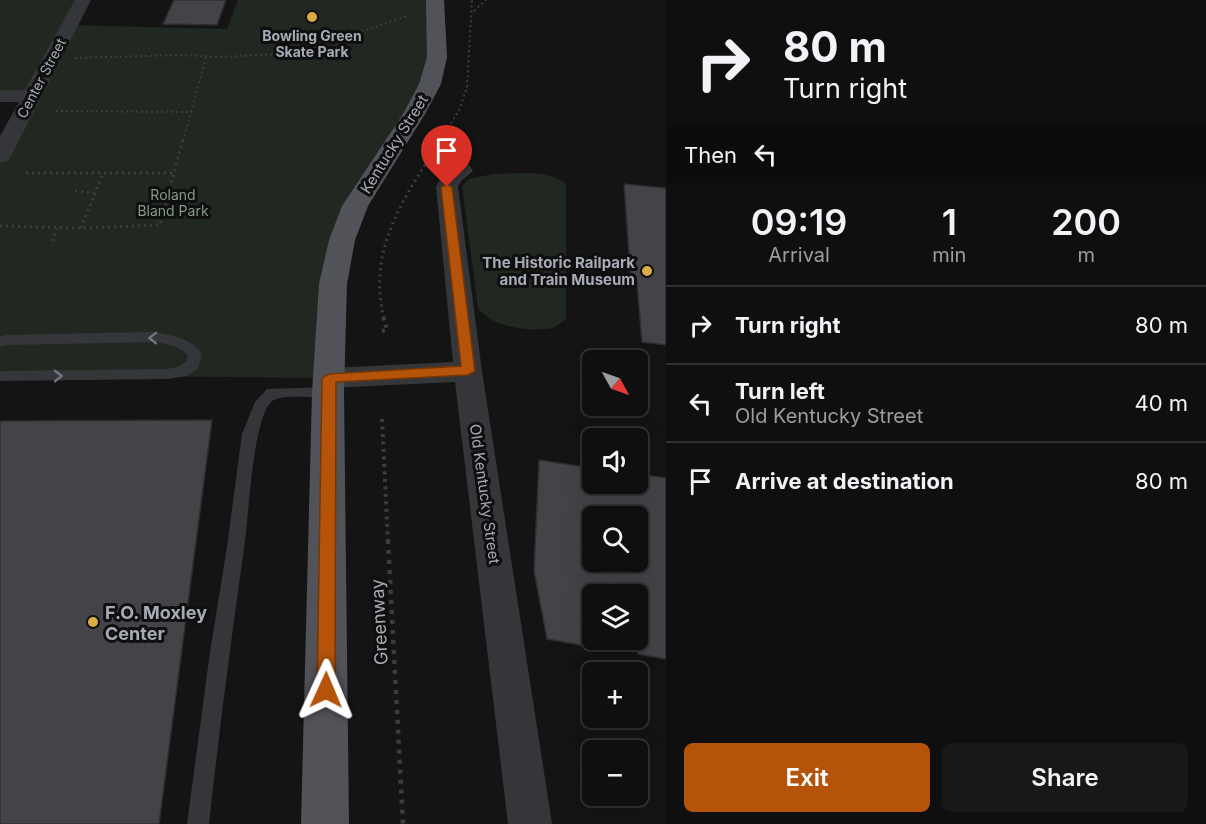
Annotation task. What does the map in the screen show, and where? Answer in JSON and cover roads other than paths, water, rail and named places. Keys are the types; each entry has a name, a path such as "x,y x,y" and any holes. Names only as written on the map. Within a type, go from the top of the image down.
{"main road":[{"name":"Kentucky Street","path":"325,824 329,385 333,284 342,240 355,206 414,114 430,84 437,57 435,0"}],"street":[{"name":"Center Street","path":"0,156 83,0"},
{"path":"0,96 31,96"},
{"name":"Old Kentucky Street","path":"462,171 452,177 447,187 468,371 530,824"},
{"path":"329,385 468,371"}],"lane":[{"path":"0,342 5,340 154,337 188,345 195,354 193,365 181,372 167,374 0,376"},
{"path":"198,824 219,652 236,547 250,434 262,402 272,393 329,385"}],"place":[{"name":"Bowling Green Skate Park","path":"312,17"},
{"name":"The Historic Railpark and Train Museum","path":"647,271"},
{"name":"F.O. Moxley Center","path":"93,622"}],"park label":[{"name":"Roland Bland Park","path":"173,202"}]}
